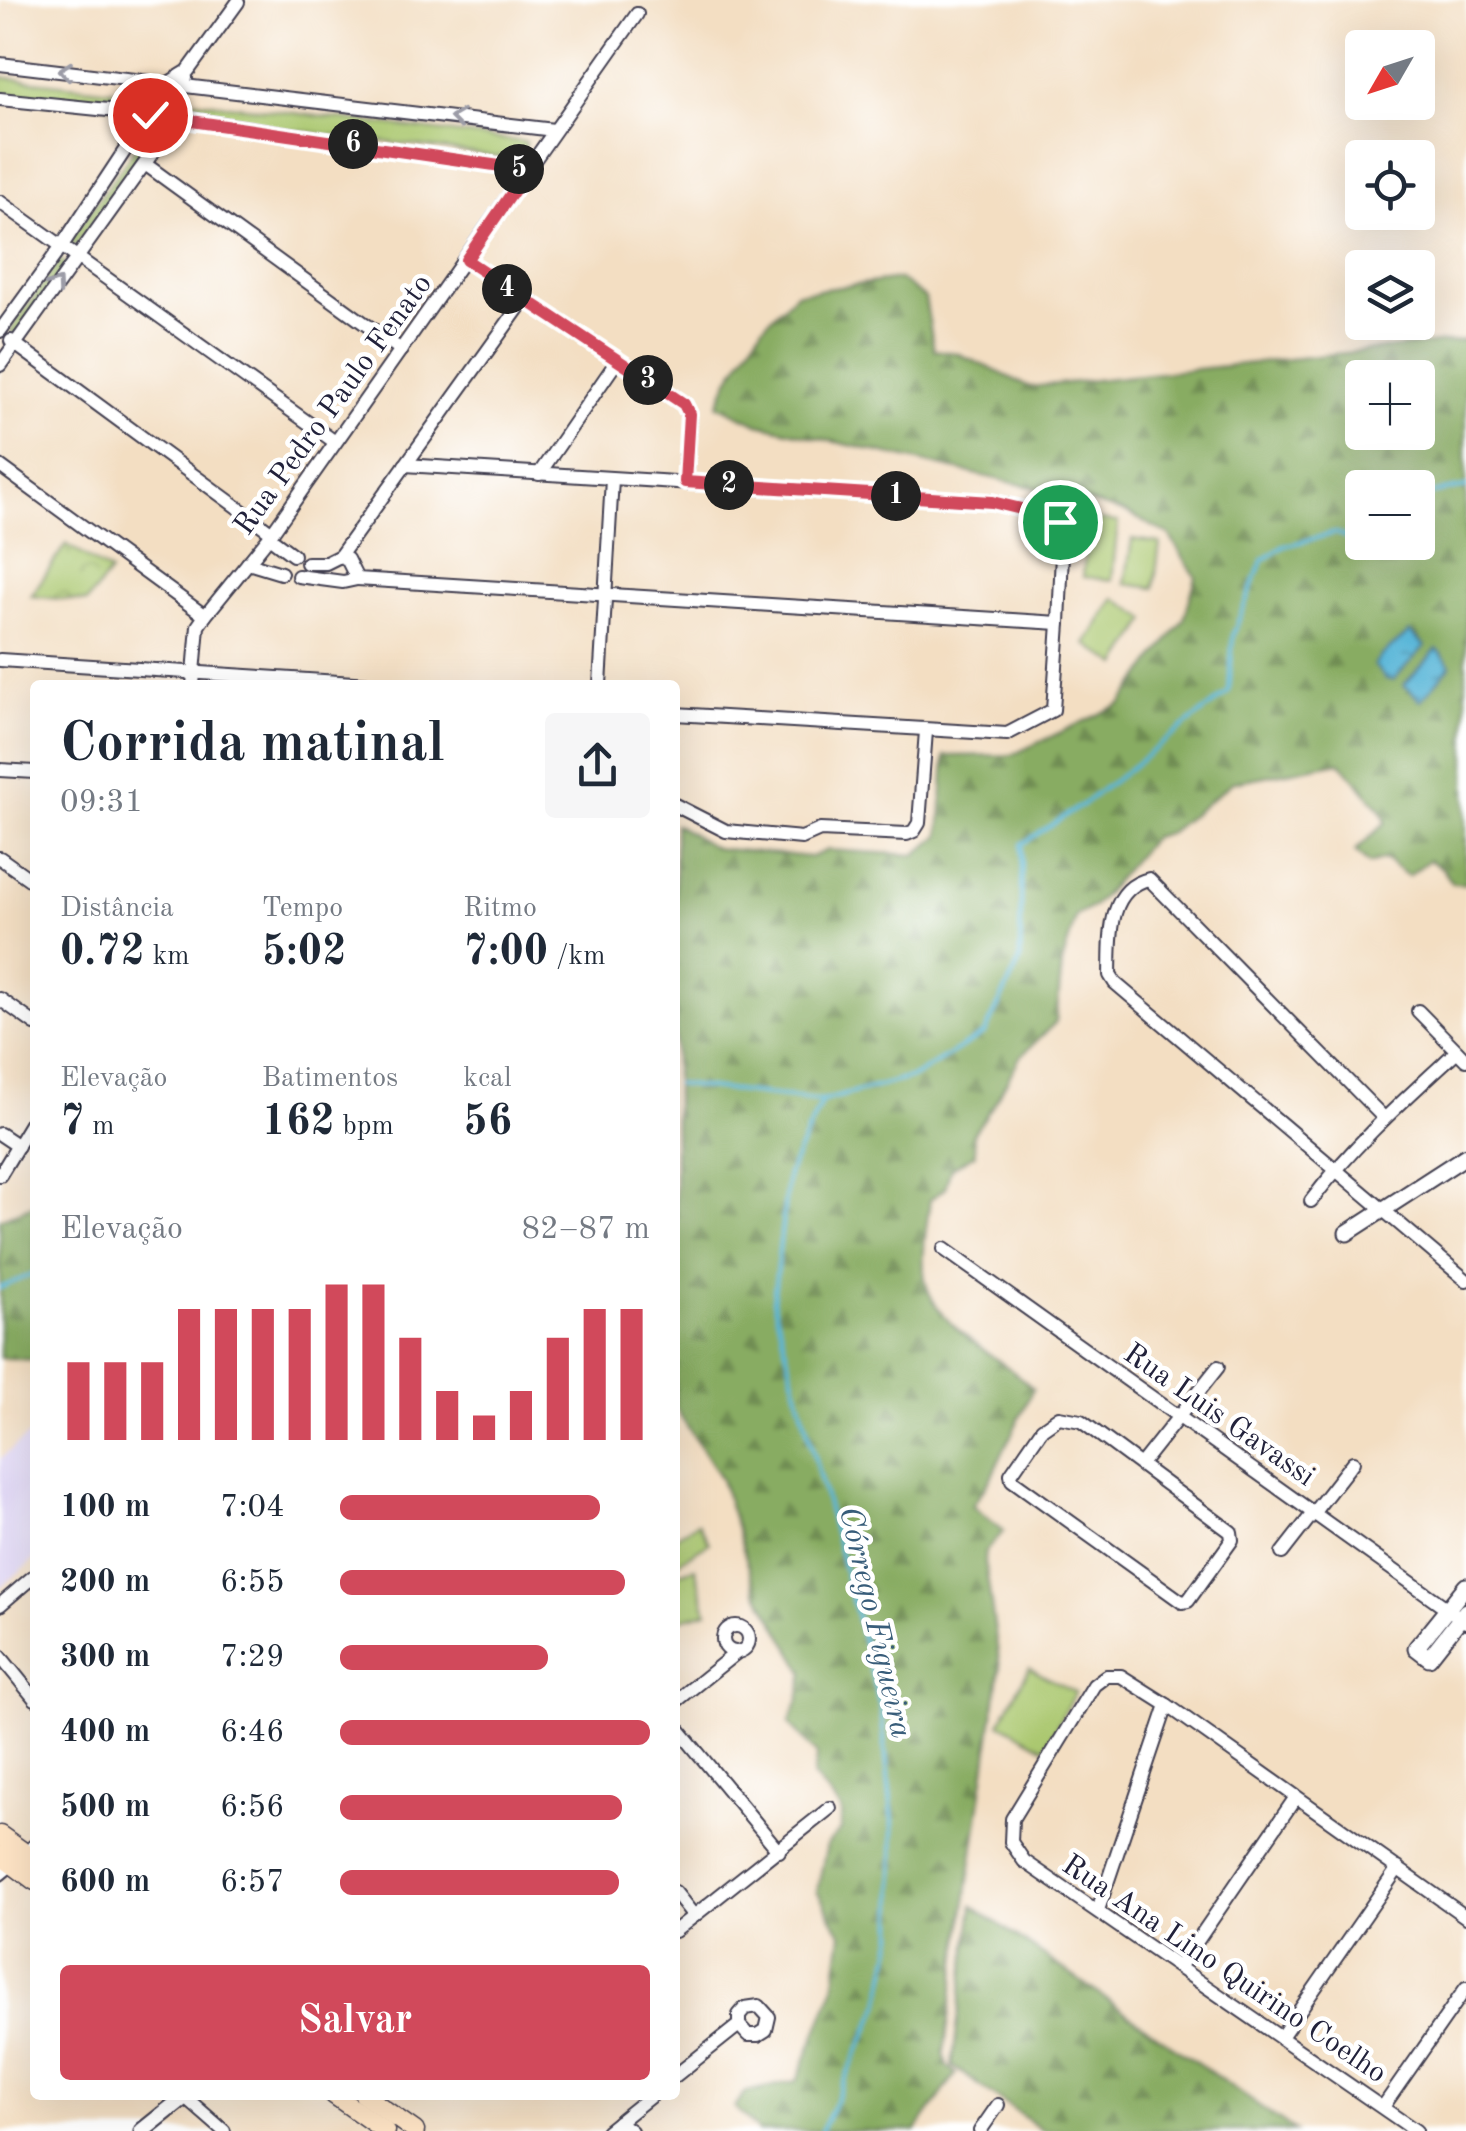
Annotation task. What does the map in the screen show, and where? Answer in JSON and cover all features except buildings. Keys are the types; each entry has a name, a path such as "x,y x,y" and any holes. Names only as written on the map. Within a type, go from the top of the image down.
{"main road":[{"path":"0,1835 18,1859"},
{"path":"341,2100 385,2131"},
{"path":"371,2100 414,2131"}],"street":[{"path":"238,2 150,115 0,332 293,555"},
{"name":"Rua Pedro Paulo Fenato","path":"194,679 198,626 270,534 638,14"},
{"path":"0,64 554,130"},
{"path":"0,366 166,134 166,116 177,84"},
{"path":"0,99 166,116 528,170"},
{"path":"145,164 401,350"},
{"path":"0,202 335,442"},
{"path":"466,260 684,404 689,414 685,482"},
{"path":"340,556 524,300"},
{"path":"539,474 618,361"},
{"path":"405,465 992,502 1055,517 1064,530 1052,710 1007,734 680,714"},
{"path":"0,466 205,616"},
{"path":"600,680 612,479"},
{"path":"357,580 347,559 340,556 310,564 304,578 1059,623"},
{"path":"248,563 281,573"},
{"path":"0,660 226,680"},
{"path":"680,807 726,832 802,838 820,830 907,834 919,823 926,731"},
{"path":"0,770 30,772"},
{"path":"0,858 30,879"},
{"path":"1384,1118 1149,879 1140,881 1117,904 1110,975 1115,983 1466,1280"},
{"path":"0,999 30,1020"},
{"path":"1311,1201 1335,1168 1384,1118 1462,1056 1418,1011"},
{"path":"0,1175 30,1126"},
{"path":"0,1134 18,1146"},
{"path":"1347,1233 1466,1156"},
{"name":"Rua Luis Gavassi","path":"944,1249 1460,1615"},
{"path":"1142,1463 1218,1367"},
{"path":"1060,1417 1081,1422 1142,1463 1231,1532 1232,1540 1188,1601 1182,1602 1017,1486 1011,1474 1042,1428 1060,1417"},
{"path":"1282,1553 1353,1462"},
{"path":"0,1605 30,1580"},
{"path":"1460,1615 1466,1586"},
{"path":"680,1698 720,1666 730,1650"},
{"path":"0,1656 30,1693"},
{"name":"Rua Ana Lino Quirino Coelho","path":"1167,1705 1120,1676 1106,1676 1094,1685 1012,1820 1011,1842 1024,1861 1416,2131"},
{"path":"1098,1910 1167,1705 1466,1917"},
{"path":"680,1731 779,1851"},
{"path":"1180,1966 1296,1796"},
{"path":"680,1928 830,1808"},
{"path":"1281,2037 1398,1868"},
{"path":"680,1898 694,1916"},
{"path":"1383,2108 1466,1988"},
{"path":"680,2072 739,2025"},
{"path":"142,2131 181,2100"},
{"path":"190,2100 224,2131"},
{"path":"612,2127 646,2100"},
{"path":"980,2131 998,2105"},
{"path":"612,2127 631,2131"}],"shaded area":[{"path":"30,1434 30,1563 0,1588 0,1459"}],"green space":[{"path":"0,77 154,95 148,110 0,93"},
{"path":"182,99 526,142 524,160 177,115"},
{"path":"148,130 154,135 75,246 69,241"},
{"path":"60,260 66,264 16,335 10,331"},
{"path":"899,279 925,298 934,350 957,353 1030,387 1466,340 1466,884 1452,883 1443,869 1429,860 1408,876 1384,859 1369,864 1355,851 1386,822 1381,810 1340,762 1233,782 1170,832 1153,837 1094,906 1076,916 1062,964 1056,1022 1020,1057 973,1134 975,1154 951,1168 945,1188 930,1200 924,1260 931,1297 955,1327 1033,1389 990,1480 972,1506 1004,1531 986,1551 985,1561 1000,1667 944,2053 947,2066 956,2074 916,2131 758,2131 735,2107 745,2092 797,2081 834,1989 842,1935 817,1891 827,1844 841,1830 841,1809 813,1776 817,1755 789,1723 799,1700 804,1672 756,1590 721,1479 680,1415 680,827 715,848 811,857 828,850 915,855 940,836 945,756 1012,755 1121,704 1184,619 1196,577 1169,535 1127,513 1057,493 758,424 718,405 729,379 763,326 796,293"},
{"path":"1088,519 1118,522 1112,580 1083,577"},
{"path":"1132,539 1160,543 1154,588 1125,584"},
{"path":"66,544 110,572 87,602 31,596"},
{"path":"1115,598 1147,619 1118,665 1086,644"},
{"path":"30,1206 30,1360 0,1358 0,1219"},
{"path":"698,1523 709,1543 680,1561 680,1534"},
{"path":"695,1568 707,1612 680,1620 680,1572"},
{"path":"1029,1668 1075,1692 1045,1748 1000,1723"},
{"path":"973,1906 1295,2131 1043,2131 952,2066"}],"water":[{"path":"1410,632 1425,646 1393,680 1386,679 1374,665"},
{"path":"1437,649 1451,665 1421,700 1404,685"}],"waterway":[{"path":"1435,493 1466,487"},
{"name":"Córrego Figueira","path":"821,2131 880,2005 894,1935 893,1823 881,1709 773,1301 788,1174 822,1101 913,1077 985,1033 1020,961 1022,844 1082,805 1229,692 1233,634 1262,561 1284,546 1336,533 1345,537"},
{"path":"680,1085 822,1101"},
{"path":"0,1288 30,1275"}],"route":[{"path":"150,115 528,170 466,260 684,404 689,414 685,482 992,502 1055,517 1060,522"}]}
